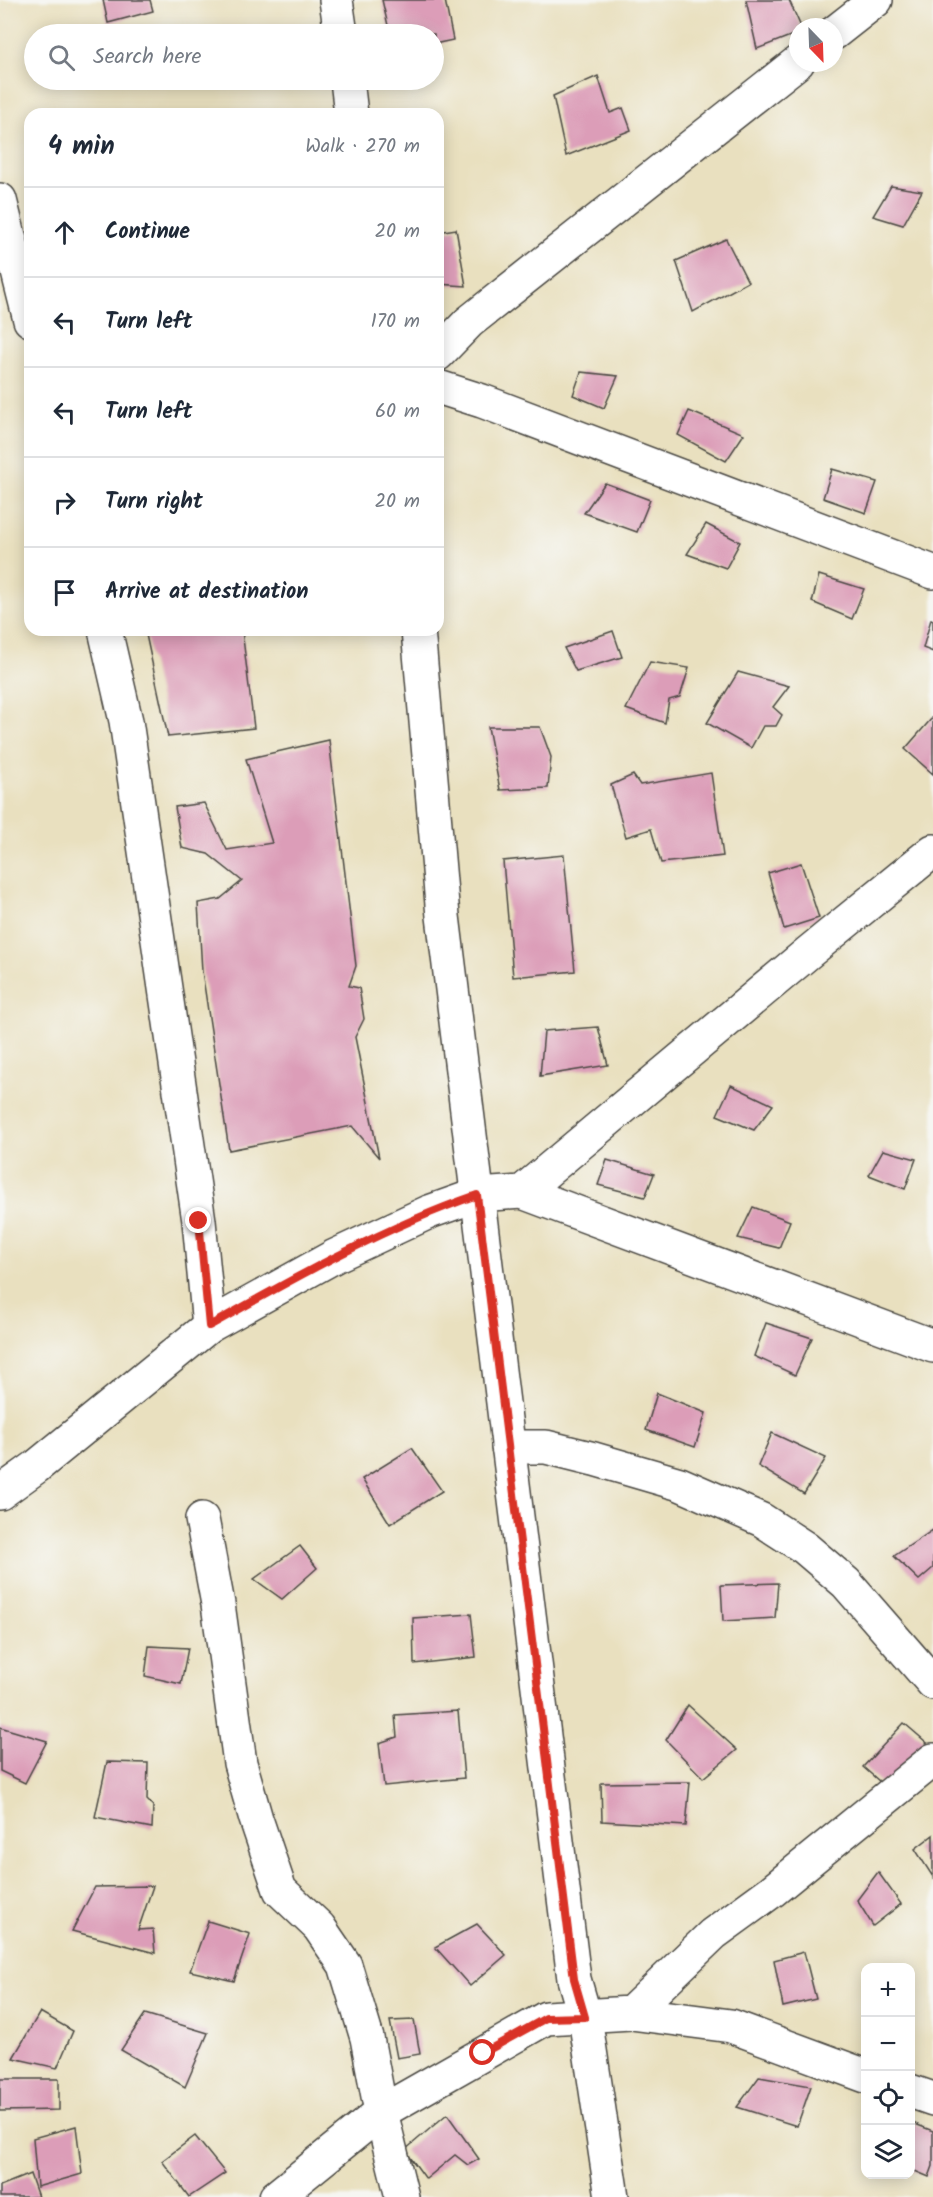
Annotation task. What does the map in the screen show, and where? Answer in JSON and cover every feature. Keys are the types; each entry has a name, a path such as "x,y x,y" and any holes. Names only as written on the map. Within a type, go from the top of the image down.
{"street":[{"path":"336,0 340,24"},
{"path":"843,26 876,0"},
{"path":"444,348 469,322 789,69"},
{"path":"348,90 350,108"},
{"path":"0,200 24,296"},
{"path":"444,389 493,405 933,572"},
{"path":"106,636 128,732 199,1221 209,1326"},
{"path":"419,636 442,916 574,1979 585,2017 612,2197"},
{"path":"522,1192 933,851"},
{"path":"0,1493 36,1467 209,1326 335,1256 429,1212 477,1195 522,1192 933,1346"},
{"path":"508,1447 546,1447 615,1465 680,1484 762,1520 805,1548 846,1583 933,1683"},
{"path":"202,1519 218,1604 240,1763 255,1819 280,1890 319,1927 345,1965 367,2038 381,2112 402,2197"},
{"path":"631,2013 714,1934 772,1891 933,1760"},
{"path":"276,2197 381,2112 546,2018 631,2013 731,2026 861,2074"},
{"path":"915,2093 933,2099"}],"building":[{"path":"103,0 150,0 153,11 108,23"},
{"path":"382,0 445,0 453,40 444,42 444,24 388,24"},
{"path":"746,0 789,0 797,18 789,18 789,37 757,49"},
{"path":"598,76 610,113 623,108 631,130 566,156 553,96"},
{"path":"891,186 922,191 903,225 873,216"},
{"path":"456,229 466,286 444,284 444,231"},
{"path":"726,239 748,282 693,312 676,261"},
{"path":"581,372 618,376 604,408 573,395"},
{"path":"689,411 744,434 726,461 678,435"},
{"path":"832,469 877,482 866,513 823,498"},
{"path":"605,483 650,500 637,532 584,513"},
{"path":"706,524 740,542 726,568 687,554"},
{"path":"819,575 864,589 852,619 812,602"},
{"path":"931,619 933,620 933,652 923,648"},
{"path":"613,631 622,657 576,671 564,648"},
{"path":"146,636 243,636 254,728 168,737"},
{"path":"650,662 689,668 680,697 669,700 665,723 626,709"},
{"path":"738,672 789,686 773,707 782,715 776,726 763,726 751,748 707,723"},
{"path":"933,717 933,774 905,749"},
{"path":"488,727 540,727 551,757 548,788 500,790"},
{"path":"329,740 356,966 349,986 359,988 364,1019 355,1037 379,1158 352,1126 229,1150 202,971 198,903 220,899 242,881 208,854 182,848 175,807 204,803 227,850 272,843 246,759"},
{"path":"711,773 723,856 661,863 651,829 626,837 611,785 633,775 640,785"},
{"path":"564,855 575,971 513,977 503,861"},
{"path":"801,863 819,918 784,929 768,873"},
{"path":"598,1027 608,1065 540,1076 544,1031"},
{"path":"731,1085 773,1105 754,1130 717,1115"},
{"path":"883,1150 916,1159 905,1189 869,1175"},
{"path":"607,1160 654,1174 645,1197 598,1185"},
{"path":"753,1207 790,1221 779,1248 738,1238"},
{"path":"766,1323 812,1338 795,1375 754,1356"},
{"path":"657,1393 706,1413 695,1447 646,1430"},
{"path":"772,1433 826,1458 804,1494 758,1466"},
{"path":"412,1448 442,1491 390,1524 362,1479"},
{"path":"933,1530 933,1568 919,1580 894,1556"},
{"path":"300,1546 317,1568 282,1599 254,1579"},
{"path":"778,1583 775,1618 723,1621 721,1585"},
{"path":"471,1614 476,1657 414,1664 413,1618"},
{"path":"149,1646 188,1648 181,1684 145,1676"},
{"path":"688,1705 737,1750 703,1778 666,1740"},
{"path":"458,1711 464,1778 384,1786 379,1743 397,1737 395,1715"},
{"path":"904,1723 933,1748 887,1788 863,1767"},
{"path":"0,1727 47,1741 25,1783 0,1771"},
{"path":"107,1762 148,1763 147,1800 153,1806 152,1828 95,1817"},
{"path":"690,1782 686,1826 602,1821 601,1783"},
{"path":"933,1835 933,1877 915,1849"},
{"path":"878,1872 901,1904 873,1926 857,1900"},
{"path":"153,1886 138,1930 153,1929 155,1953 72,1931 95,1887"},
{"path":"208,1921 250,1934 234,1981 190,1971"},
{"path":"477,1924 506,1955 470,1986 435,1947"},
{"path":"804,1952 816,1999 783,2007 774,1960"},
{"path":"40,2012 73,2031 57,2068 13,2058"},
{"path":"145,2014 208,2033 185,2087 121,2050"},
{"path":"414,2020 420,2054 397,2058 390,2021"},
{"path":"759,2077 811,2086 797,2126 737,2107"},
{"path":"0,2079 59,2079 59,2110 0,2111"},
{"path":"447,2114 479,2159 468,2165 455,2155 426,2179 405,2150"},
{"path":"915,2124 933,2131 933,2166 929,2177 915,2171"},
{"path":"76,2126 82,2174 37,2187 33,2138"},
{"path":"195,2136 225,2173 189,2197 162,2161"},
{"path":"30,2174 38,2197 0,2197 0,2186"}],"route":[{"path":"199,1221 209,1326 335,1256 429,1212 477,1195 574,1979 585,2017 546,2018 483,2053"}]}
